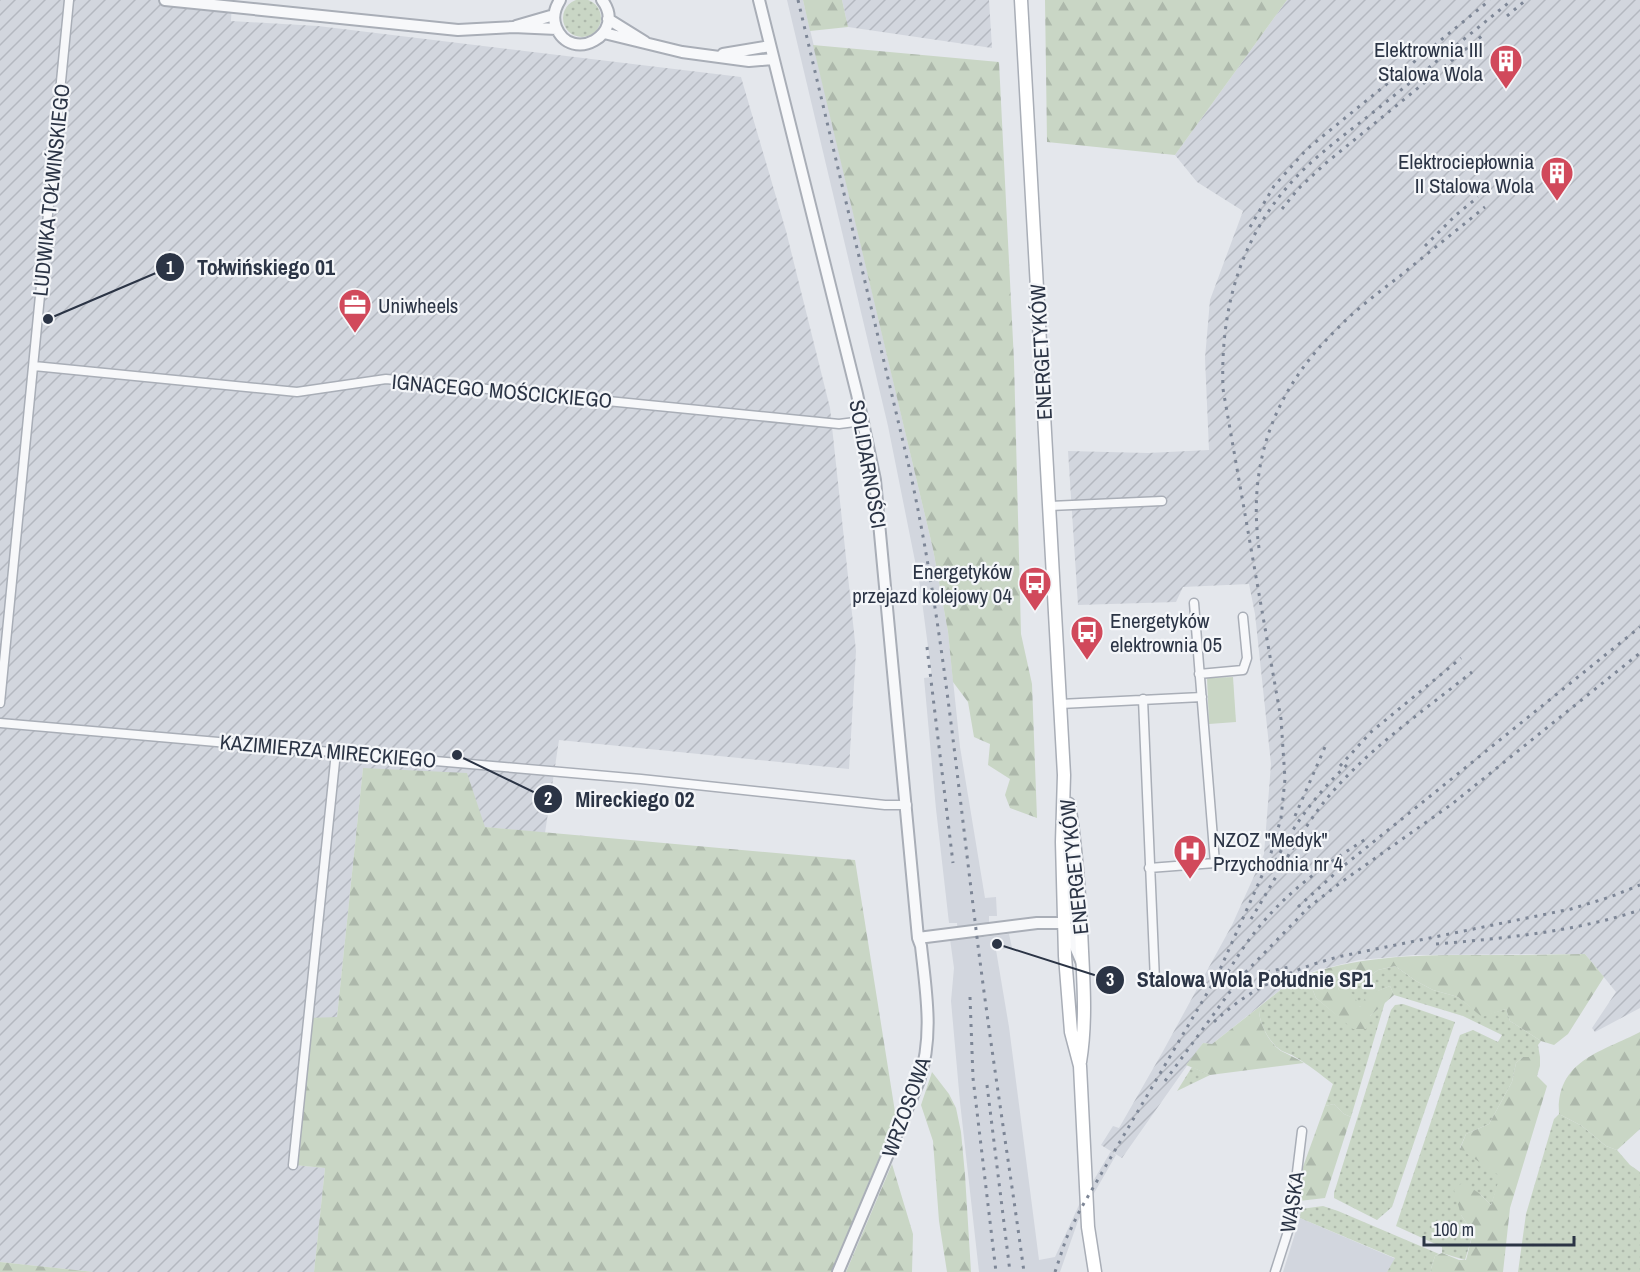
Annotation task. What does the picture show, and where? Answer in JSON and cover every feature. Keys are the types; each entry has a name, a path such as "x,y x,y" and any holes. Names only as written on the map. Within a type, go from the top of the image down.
{"main road":[{"name":"ENERGETYKÓW","path":"1021,0 1064,775 1062,842 1071,1032 1080,1066"},
{"name":"ENERGETYKÓW","path":"1064,775 1076,842 1079,890 1085,1024 1080,1066 1088,1227 1095,1272"}],"street":[{"name":"LUDWIKA TOŁWIŃSKIEGO","path":"0,703 69,0"},
{"path":"165,0 458,30 513,27 556,29"},
{"path":"560,0 554,15 556,29 561,36 575,44 591,43 604,33 608,11 602,0"},
{"name":"SOLIDARNOŚCI","path":"759,0 863,421 875,480 918,938"},
{"path":"513,27 554,15"},
{"path":"608,19 647,44"},
{"path":"604,33 669,50 749,61 773,59"},
{"path":"714,55 770,46"},
{"name":"IGNACEGO MOŚCICKIEGO","path":"34,366 297,392 386,379 839,424 863,421"},
{"path":"1050,506 1162,501"},
{"path":"1149,868 1215,863 1194,603"},
{"path":"1199,674 1243,670 1247,658 1243,617"},
{"path":"1060,704 1202,697"},
{"path":"1143,699 1155,981"},
{"name":"KAZIMIERZA MIRECKIEGO","path":"0,723 699,784 885,805 907,805"},
{"path":"293,1165 336,752"},
{"path":"1079,890 1065,923 1083,966"},
{"path":"918,938 1037,923 1065,923"},
{"name":"WRZOSOWA","path":"838,1272 915,1094 925,1061 929,1022 921,946 918,938"},
{"name":"WĄSKA","path":"1275,1272 1291,1222 1302,1131"}],"shaded area":[{"path":"0,0 232,0 231,21 318,26 741,77 786,231 830,408 856,651 849,769 559,740 545,833 485,827 363,768 337,1017 293,1165 325,1168 314,1272 94,1272 0,1262"},
{"path":"787,0 803,0 933,549 948,632 960,747 985,898 996,897 997,916 989,916 989,923 981,923 984,937 1009,934 1012,948 996,950 1009,1027 1039,1260 1055,1257 1079,1205 1111,1151 1116,1155 1078,1221 1060,1272 979,1272 951,1001 954,968 950,939 958,938 957,923 949,923 936,809 924,678 932,677 920,586 888,426"},
{"path":"842,0 989,0 992,48 848,27"},
{"path":"1287,0 1640,0 1640,1008 1595,1032 1592,1028 1616,992 1585,954 1414,955 1359,960 1314,971 1283,984 1285,986 1212,1044 1203,1043 1122,1158 1101,1145 1113,1126 1119,1128 1162,1053 1232,925 1264,854 1271,764 1255,614 1249,584 1183,587 1176,602 1078,605 1068,451 1148,453 1209,450 1205,358 1210,300 1243,211 1197,182 1175,155"},
{"path":"1300,1218 1396,1259 1387,1272 1283,1272"}],"green space":[{"path":"582,-1 596,4 601,18 596,32 582,37 568,32 563,18 568,4"},
{"path":"803,0 842,0 848,27 810,31"},
{"path":"1045,0 1287,0 1175,155 1047,142"},
{"path":"813,45 999,62 1014,361 1021,634 1032,684 1037,818 1010,808 1005,795 1010,779 988,765 990,744 974,737 968,702 953,682 948,632 933,549"},
{"path":"1233,677 1236,722 1209,724 1207,678"},
{"path":"363,768 467,773 485,827 855,860 896,1118 831,1272 314,1272 325,1168 293,1165 308,1018 337,1017"},
{"path":"1585,954 1604,977 1568,1034 1554,1045 1541,1041 1510,1021 1506,1009 1482,1017 1458,997 1433,990 1395,966 1378,970 1360,983 1348,976 1335,979 1339,990 1353,994 1360,1007 1367,995 1390,986 1394,995 1370,1016 1366,1029 1353,1029 1316,998 1312,988 1295,979 1317,971 1384,958"},
{"path":"1395,966 1433,990 1458,997 1482,1016 1506,1009 1510,1021 1541,1041 1538,1045 1540,1057 1523,1057 1516,1063 1512,1082 1489,1124 1466,1134 1460,1148 1501,1176 1491,1205 1480,1194 1461,1215 1473,1233 1465,1260 1442,1253 1442,1247 1396,1226 1460,1035 1473,1030 1498,1042 1502,1035 1463,1016 1394,995 1390,986 1378,991 1360,1007 1339,990 1335,979 1348,976 1360,983 1378,970"},
{"path":"1295,979 1312,988 1316,998 1343,1020 1370,1016 1385,1002 1351,1117 1344,1114 1334,1104 1325,1106 1333,1084 1305,1063 1277,1047 1262,1025 1259,1007 1284,987 1282,984"},
{"path":"1403,1004 1455,1022 1392,1207 1377,1220 1334,1198 1334,1193 1391,1010 1395,1005"},
{"path":"1259,1007 1262,1025 1272,1043 1281,1051 1304,1063 1210,1075 1186,1065 1203,1043 1212,1044"},
{"path":"1640,1032 1640,1129 1617,1150 1606,1146 1582,1126 1559,1114 1560,1096 1565,1081 1584,1060"},
{"path":"1523,1057 1540,1057 1537,1076 1547,1086 1510,1208 1503,1272 1430,1272 1435,1256 1442,1253 1459,1260 1466,1260 1473,1233 1461,1215 1454,1190 1463,1182 1491,1205 1500,1176 1460,1149 1466,1134 1489,1124 1512,1082 1516,1063"},
{"path":"1192,1067 1210,1075 1177,1091"},
{"path":"932,1072 949,1094 956,1108 961,1132 971,1272 947,1272 939,1221 933,1141 921,1105"},
{"path":"1334,1104 1344,1114 1351,1117 1325,1198 1299,1201 1300,1175 1325,1106"},
{"path":"1559,1114 1582,1126 1606,1146 1617,1150 1630,1165 1640,1172 1640,1272 1518,1272 1526,1214 1554,1119"},
{"path":"892,1164 913,1234 912,1272 846,1272"},
{"path":"1323,1206 1439,1254 1435,1256 1430,1272 1387,1272 1395,1258 1300,1218 1301,1209"},
{"path":"0,1262 94,1272 0,1272"}],"railway":[{"path":"798,0 910,471 931,583 955,751 986,1009 1024,1272"},
{"path":"1250,227 1274,186 1307,149 1490,0"},
{"path":"1213,985 1269,860 1281,818 1285,779 1281,719 1223,389 1225,329 1238,273 1263,221 1300,173 1329,147 1512,0"},
{"path":"1507,16 1526,0"},
{"path":"1282,209 1298,189 1326,163 1483,35"},
{"path":"1425,246 1478,197"},
{"path":"1259,548 1256,516 1257,486 1262,457 1270,429 1297,376 1315,352 1367,301 1485,207"},
{"path":"1298,907 1341,868 1640,627"},
{"path":"927,647 953,863"},
{"path":"1165,1081 1240,978 1309,907 1452,804 1640,653"},
{"path":"1340,766 1371,732 1461,658"},
{"path":"1251,919 1304,830 1340,783 1394,733 1472,672"},
{"path":"1295,816 1325,747"},
{"path":"1276,861 1308,808 1349,763"},
{"path":"1228,972 1242,949 1273,911 1326,865 1369,837"},
{"path":"1214,1022 1258,989 1290,973 1324,961 1571,909 1640,885"},
{"path":"1436,944 1565,929 1640,910"},
{"path":"1267,972 1289,967"},
{"path":"1055,1272 1066,1239 1080,1210 1216,978"},
{"path":"970,997 973,1078 996,1272"},
{"path":"987,1085 1010,1272"}],"place":[{"name":"Elektrownia III Stalowa Wola","path":"1506,90"},
{"name":"Elektrociepłownia II Stalowa Wola","path":"1557,202"},
{"name":"Tołwińskiego 01","path":"48,319"},
{"name":"Uniwheels","path":"355,334"},
{"name":"Energetyków przejazd kolejowy 04","path":"1035,612"},
{"name":"Energetyków elektrownia 05","path":"1087,661"},
{"name":"Mireckiego 02","path":"457,755"},
{"name":"NZOZ \"Medyk\" Przychodnia nr 4","path":"1190,880"},
{"name":"Stalowa Wola Południe SP1","path":"997,944"}]}
